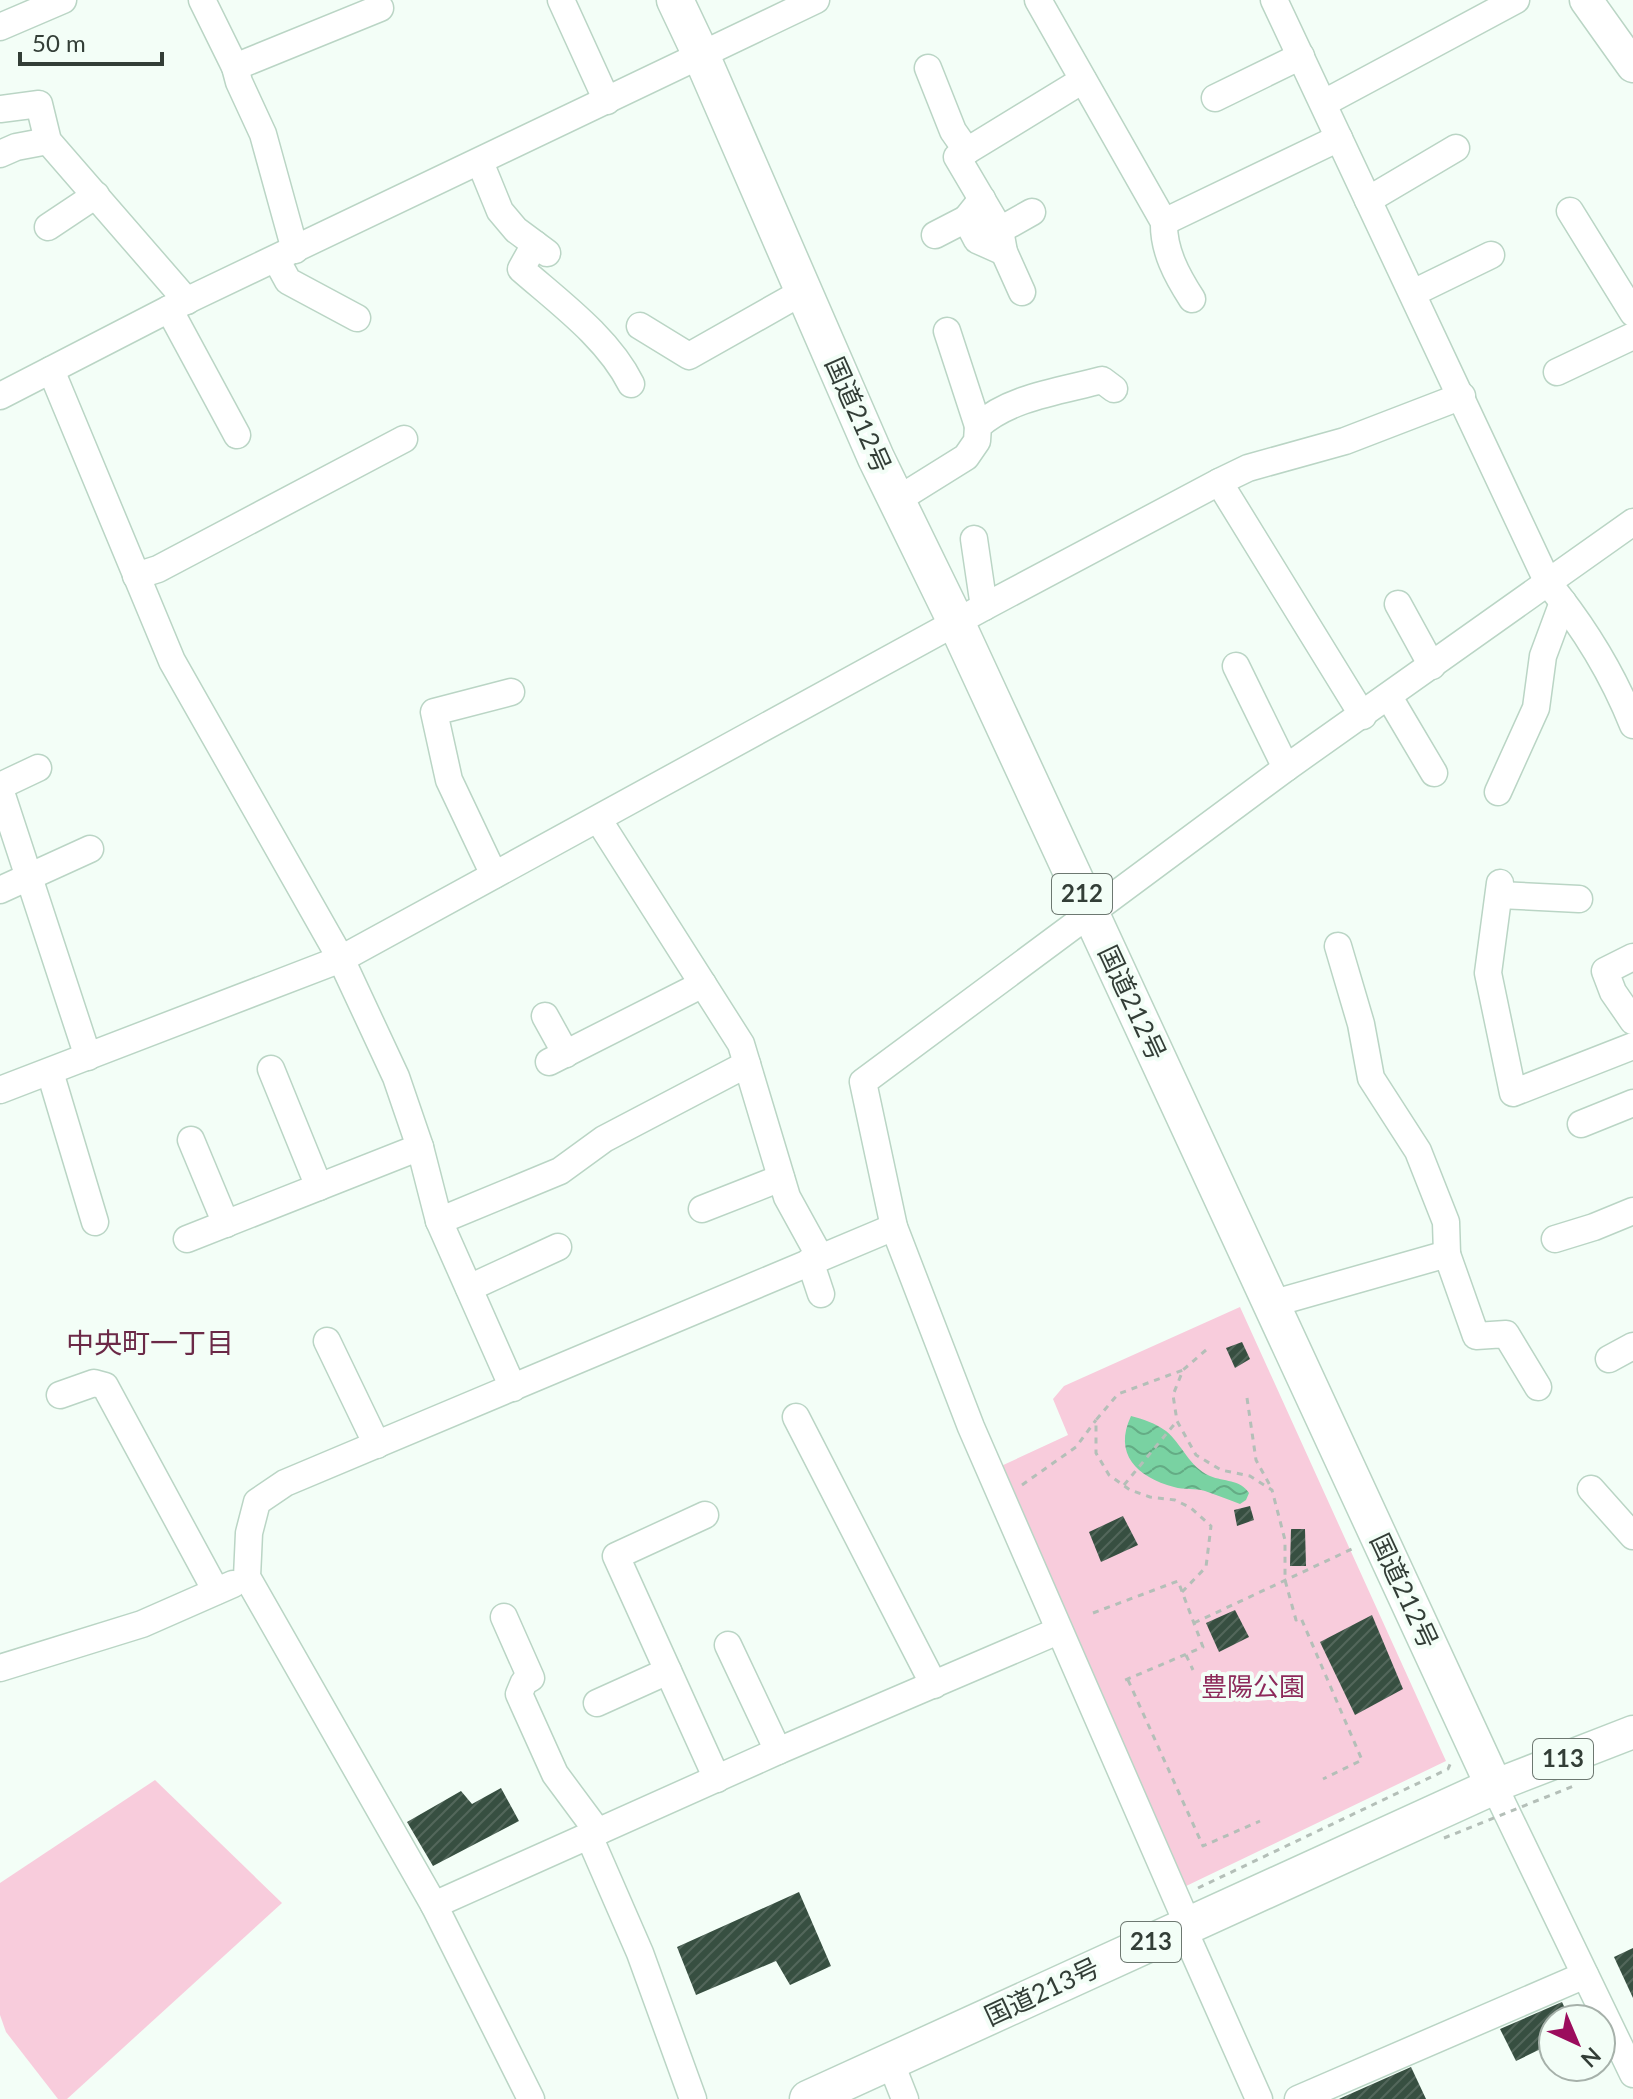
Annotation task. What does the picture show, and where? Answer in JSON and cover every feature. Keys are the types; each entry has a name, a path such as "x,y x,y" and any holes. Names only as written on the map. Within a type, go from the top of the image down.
{"highway":[{"name":"国道212号","path":"675,0 897,500 970,614 1090,911 1494,1786"},
{"name":"国道213号","path":"808,2099 1494,1786"}],"main road":[{"path":"1586,0 1633,66"},
{"name":"113","path":"1494,1786 1633,1732"}],"street":[{"path":"0,27 28,7 62,0"},
{"path":"202,0 263,134 286,254 288,281 357,318"},
{"path":"561,0 607,101"},
{"path":"0,396 178,305 816,0"},
{"path":"1038,0 1164,222 1163,238 1178,276 1192,299"},
{"path":"1274,0 1556,593 1578,619 1617,684 1633,725"},
{"path":"1324,103 1516,0"},
{"path":"235,67 380,8"},
{"path":"1215,98 1301,56"},
{"path":"928,68 953,131 967,151"},
{"path":"1022,292 1002,241 974,209 957,157 1083,80"},
{"path":"0,109 39,104 48,141 96,195 178,305 237,435"},
{"path":"1164,222 1339,138"},
{"path":"0,154 16,147 48,141"},
{"path":"1368,200 1456,148"},
{"path":"480,162 500,211 516,230 542,249 521,269 620,362 631,384"},
{"path":"48,227 96,195"},
{"path":"935,235 974,209"},
{"path":"1570,211 1633,313"},
{"path":"1002,241 1032,212"},
{"path":"1413,293 1491,255"},
{"path":"640,326 689,356 804,291"},
{"path":"897,500 966,457 977,441 978,426 947,331"},
{"path":"1557,372 1633,336"},
{"path":"51,370 172,661 341,959 396,1077 420,1147 439,1221 513,1388"},
{"path":"978,426 989,417 1030,398 1102,380 1114,389"},
{"path":"0,1090 341,959 970,614 1219,482 1248,468 1345,441 1462,396"},
{"path":"136,576 158,569 404,439"},
{"path":"1219,482 1363,716"},
{"path":"1259,2099 971,1427 894,1227 863,1082 1286,768 1432,666 1556,593 1633,522"},
{"path":"970,614 974,539"},
{"path":"1498,792 1536,708 1556,593"},
{"path":"1398,604 1432,666"},
{"path":"1236,666 1286,768"},
{"path":"494,875 449,780 434,712 511,692"},
{"path":"1389,697 1434,773"},
{"path":"38,768 0,788 88,1057"},
{"path":"598,819 741,1044 787,1197 815,1259 821,1294"},
{"path":"0,890 90,849"},
{"path":"1579,899 1499,889 1488,973 1513,1093 1633,1046"},
{"path":"1338,946 1361,1024 1371,1078 1418,1151 1446,1222 1447,1254 1476,1336 1506,1334 1538,1387"},
{"path":"1633,957 1605,971 1613,992 1633,1021"},
{"path":"545,1016 557,1058 703,984"},
{"path":"439,1221 560,1171 604,1139 747,1064"},
{"path":"271,1069 319,1187"},
{"path":"50,1072 95,1222"},
{"path":"1581,1124 1633,1103"},
{"path":"191,1140 226,1224"},
{"path":"187,1239 420,1147"},
{"path":"702,1209 781,1178"},
{"path":"1555,1239 1633,1211"},
{"path":"531,2099 434,1905 247,1577 249,1533 257,1502 285,1483 894,1227"},
{"path":"469,1288 558,1247"},
{"path":"1271,1304 1447,1254"},
{"path":"327,1341 377,1445"},
{"path":"1609,1359 1633,1346"},
{"path":"60,1395 94,1383 105,1386 216,1591"},
{"path":"796,1417 934,1685"},
{"path":"1591,1489 1633,1536"},
{"path":"705,1515 616,1556 717,1779"},
{"path":"0,1668 142,1624 247,1577"},
{"path":"504,1617 531,1678 524,1682 519,1694 555,1774 594,1834 693,2099"},
{"path":"434,1905 778,1751 1058,1631"},
{"path":"728,1645 778,1751"},
{"path":"597,1703 668,1671"},
{"path":"1494,1786 1633,2074"},
{"path":"1298,2099 1585,1975"},
{"path":"890,2061 905,2099"}],"path":[{"path":"1001,1496 1012,1492 1076,1447 1118,1394 1183,1370 1206,1350"},
{"path":"1183,1370 1173,1395 1177,1421 1196,1455 1221,1470 1250,1476 1272,1490"},
{"path":"1247,1398 1256,1460 1272,1490 1285,1540 1285,1580 1296,1620 1301,1618 1362,1760 1323,1779"},
{"path":"1096,1420 1096,1453 1109,1475 1150,1497 1175,1500 1191,1508 1211,1526 1206,1567 1182,1592"},
{"path":"1124,1485 1177,1421"},
{"path":"1194,1623 1364,1543"},
{"path":"1093,1613 1178,1581 1203,1647 1125,1680 1203,1846 1260,1821"},
{"path":"1186,1655 1193,1670"},
{"path":"1195,1890 1448,1769 1455,1755"},
{"path":"1444,1838 1576,1785"}],"green space":[{"name":"豊陽公園","path":"1240,1307 1446,1761 1182,1888 999,1467 1068,1435 1053,1399 1064,1386"},
{"path":"155,1780 282,1903 67,2099 58,2099 6,2032 0,2015 0,1883"}],"water":[{"path":"1131,1416 1166,1431 1203,1472 1241,1485 1249,1493 1246,1500 1240,1504 1205,1491 1174,1487 1139,1470 1127,1453 1125,1442"}],"building":[{"path":"1242,1342 1250,1359 1235,1368 1226,1348"},
{"path":"1250,1506 1254,1520 1237,1526 1234,1510"},
{"path":"1123,1516 1138,1545 1101,1562 1089,1532"},
{"path":"1291,1529 1305,1529 1306,1566 1290,1566"},
{"path":"1235,1610 1249,1637 1219,1652 1206,1623"},
{"path":"1372,1615 1403,1689 1355,1715 1320,1642"},
{"path":"501,1788 519,1821 433,1866 407,1822 461,1791 472,1804"},
{"path":"799,1892 831,1966 790,1985 776,1961 696,1995 677,1947"},
{"path":"1633,1948 1633,1998 1614,1957"},
{"path":"1537,2013 1537,2051 1516,2061 1500,2029"},
{"path":"1411,2067 1426,2099 1339,2099 1350,2094"}],"district":[{"name":"中央町一丁目","path":"150,1343"}]}
